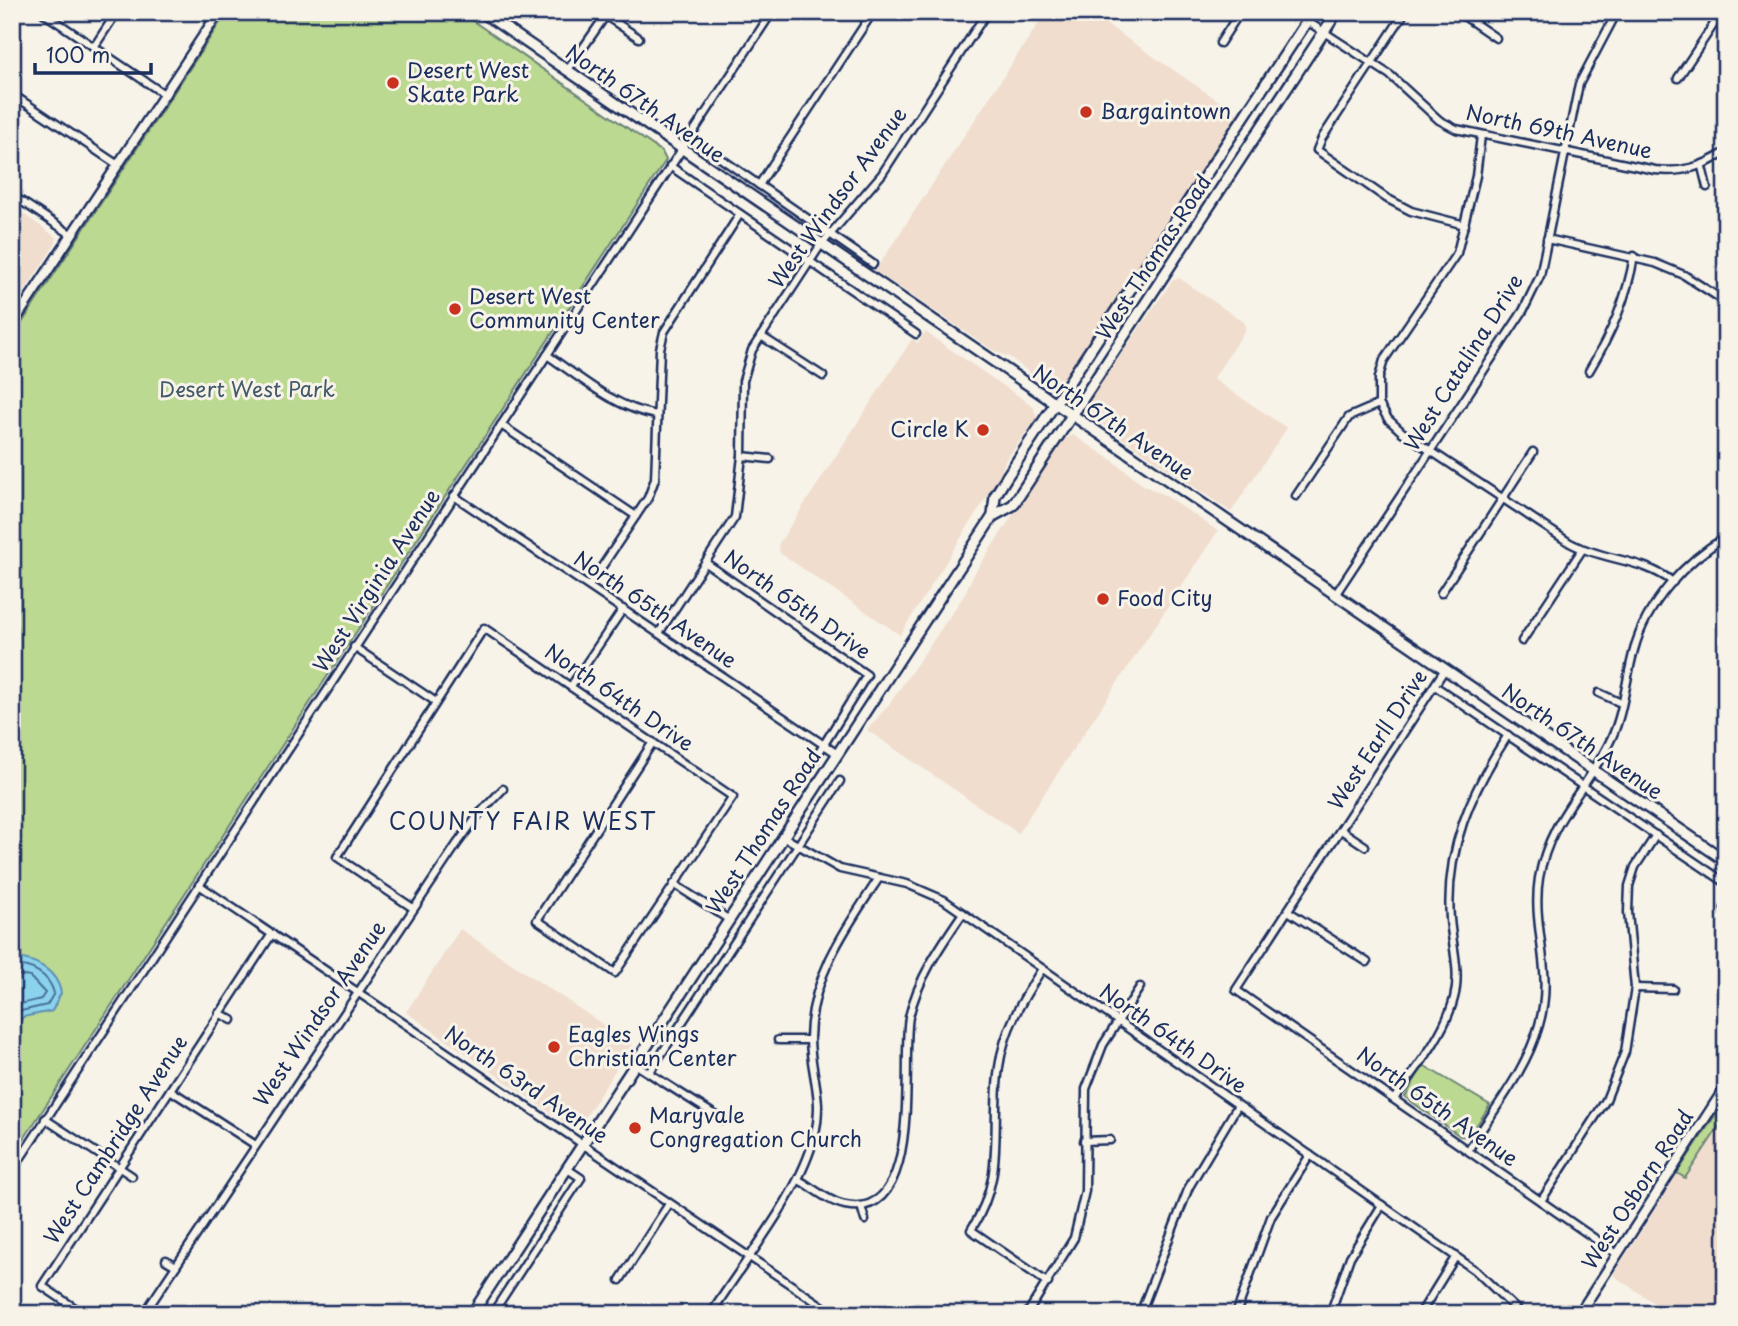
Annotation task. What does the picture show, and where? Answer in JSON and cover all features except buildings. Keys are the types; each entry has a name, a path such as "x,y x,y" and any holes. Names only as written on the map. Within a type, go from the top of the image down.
{"main road":[{"name":"North 67th Avenue","path":"482,12 494,16 567,71 820,246 1726,861"},
{"name":"West Thomas Road","path":"993,516 995,496 1313,12"},
{"name":"West Thomas Road","path":"472,1314 993,516 1013,505 1337,12"}],"street":[{"path":"42,12 164,94"},
{"path":"94,47 117,12"},
{"path":"12,326 219,12"},
{"name":"West Virginia Avenue","path":"12,1171 772,12"},
{"path":"759,185 873,12"},
{"name":"West Windsor Avenue","path":"659,634 735,517 742,456 743,381 747,360 820,246 882,174 987,12"},
{"path":"1220,43 1240,12"},
{"name":"North 69th Avenue","path":"1293,12 1400,83 1439,120 1456,129 1655,170 1702,167 1726,152"},
{"path":"1405,12 1317,150 1386,198 1410,211 1465,225"},
{"path":"1458,12 1496,38"},
{"name":"West Catalina Drive","path":"1335,595 1522,311 1540,276 1579,84 1617,12"},
{"path":"1678,78 1721,12"},
{"path":"567,71 607,14 639,38"},
{"path":"12,94 118,165"},
{"path":"1481,136 1480,155 1457,253 1384,360 1379,377 1379,404 1393,425 1583,550 1648,566 1673,582"},
{"name":"North 67th Avenue","path":"690,137 873,264"},
{"name":"North 67th Avenue","path":"670,166 916,334"},
{"path":"1702,167 1707,187"},
{"path":"12,195 72,235"},
{"path":"589,586 648,498 655,479 660,349 664,332 740,214"},
{"path":"1548,239 1634,257 1675,270 1726,302"},
{"path":"1589,371 1621,309 1634,257"},
{"path":"761,336 823,376"},
{"path":"547,355 618,402 636,411 656,415"},
{"path":"1296,496 1349,417 1379,404"},
{"path":"501,425 636,516"},
{"path":"1441,593 1534,452"},
{"path":"742,456 770,459"},
{"name":"North 65th Avenue","path":"454,496 836,753"},
{"path":"1469,1150 1515,1079 1536,1037 1547,990 1538,916 1539,880 1553,830 1612,737 1637,638 1645,621 1689,565 1726,537"},
{"path":"1522,641 1583,550"},
{"name":"North 65th Drive","path":"706,563 867,676"},
{"path":"571,685 623,609"},
{"name":"North 64th Drive","path":"436,702 484,628 733,797 674,884"},
{"path":"354,647 436,702 337,857 413,908"},
{"name":"West Earll Drive","path":"1237,990 1445,669"},
{"name":"West Thomas Road","path":"805,775 867,676"},
{"name":"North 67th Avenue","path":"1435,686 1726,883"},
{"path":"1600,693 1621,704"},
{"path":"1394,1098 1446,1021 1455,996 1457,974 1449,898 1454,853 1468,805 1508,735"},
{"path":"653,742 537,920 615,973 674,884 728,919"},
{"name":"West Thomas Road","path":"649,1073 840,781"},
{"name":"West Windsor Avenue","path":"145,1314 254,1144 413,908 478,814 503,789"},
{"name":"West Earll Drive","path":"1341,830 1365,846"},
{"path":"1541,1202 1614,1082 1629,1037 1635,988 1628,912 1629,887 1635,867 1656,835"},
{"name":"North 64th Drive","path":"782,836 797,847 840,869 931,894 963,913 1456,1256 1482,1275 1521,1314"},
{"path":"711,1314 799,1180 810,1153 819,1111 819,1092 810,1040 817,988 829,956 879,878"},
{"name":"North 63rd Avenue","path":"199,885 834,1314"},
{"path":"1288,911 1367,962"},
{"path":"799,1180 844,1205 860,1206 881,1197 897,1174 906,1112 906,1037 912,1005 934,956 963,913"},
{"name":"West Cambridge Avenue","path":"84,1314 42,1286 272,934"},
{"path":"1042,969 1017,1009 1001,1054 993,1182 987,1202 971,1230 1048,1283"},
{"path":"1027,1314 1074,1238 1085,1191 1085,1100 1090,1076 1117,1020 1140,987"},
{"path":"1635,988 1673,989"},
{"name":"North 65th Avenue","path":"1237,990 1617,1254"},
{"path":"219,1013 232,1020"},
{"path":"778,1040 810,1040"},
{"path":"634,1063 723,1120"},
{"name":"West Osborn Road","path":"1579,1314 1726,1086"},
{"path":"170,1090 254,1144"},
{"path":"1140,1314 1189,1187 1238,1105"},
{"path":"46,1119 132,1176"},
{"path":"1084,1142 1110,1140"},
{"path":"1236,1314 1271,1217 1310,1155"},
{"path":"502,1314 493,1311 581,1178 566,1168"},
{"path":"620,1280 669,1204"},
{"path":"1330,1314 1354,1249 1382,1205"},
{"path":"860,1206 865,1220"},
{"path":"1420,1314 1456,1256"},
{"path":"166,1260 176,1266"},
{"path":"816,1314 821,1305"}],"shaded area":[{"path":"1046,12 1088,12 1238,114 1060,384 1048,387 1011,358 993,350 875,271"},
{"path":"12,206 56,237 56,243 19,300 12,296"},
{"path":"1179,278 1245,323 1245,330 1213,379 1287,428 1231,512 1090,416 1086,409 1088,402 1172,281"},
{"path":"925,332 1033,406 1037,418 1005,461 1001,474 900,635 780,553 778,545 912,339 918,343"},
{"path":"1073,435 1112,460 1143,485 1166,496 1218,531 1018,833 867,730 888,706 963,597 974,574 1062,440"},
{"path":"460,929 632,1044 583,1121 568,1125 406,1012"},
{"path":"1726,1098 1726,1314 1670,1314 1613,1275"}],"green space":[{"name":"Desert West Park","path":"227,12 460,12 662,152 666,160 12,1157 12,338"},
{"path":"1423,1065 1490,1105 1469,1137 1460,1136 1405,1097"},
{"path":"1726,1099 1726,1116 1685,1178 1677,1173"}],"water":[{"path":"12,958 28,960 50,972 61,993 52,1011 23,1017 12,1032"}],"place":[{"name":"Desert West Skate Park","path":"393,83"},
{"name":"Bargaintown","path":"1086,112"},
{"name":"Desert West Community Center","path":"455,309"},
{"name":"Circle K","path":"983,430"},
{"name":"Food City","path":"1103,599"},
{"name":"Eagles Wings Christian Center","path":"554,1047"},
{"name":"Maryvale Congregation Church","path":"635,1128"}],"district":[{"name":"COUNTY FAIR WEST","path":"523,822"}]}
